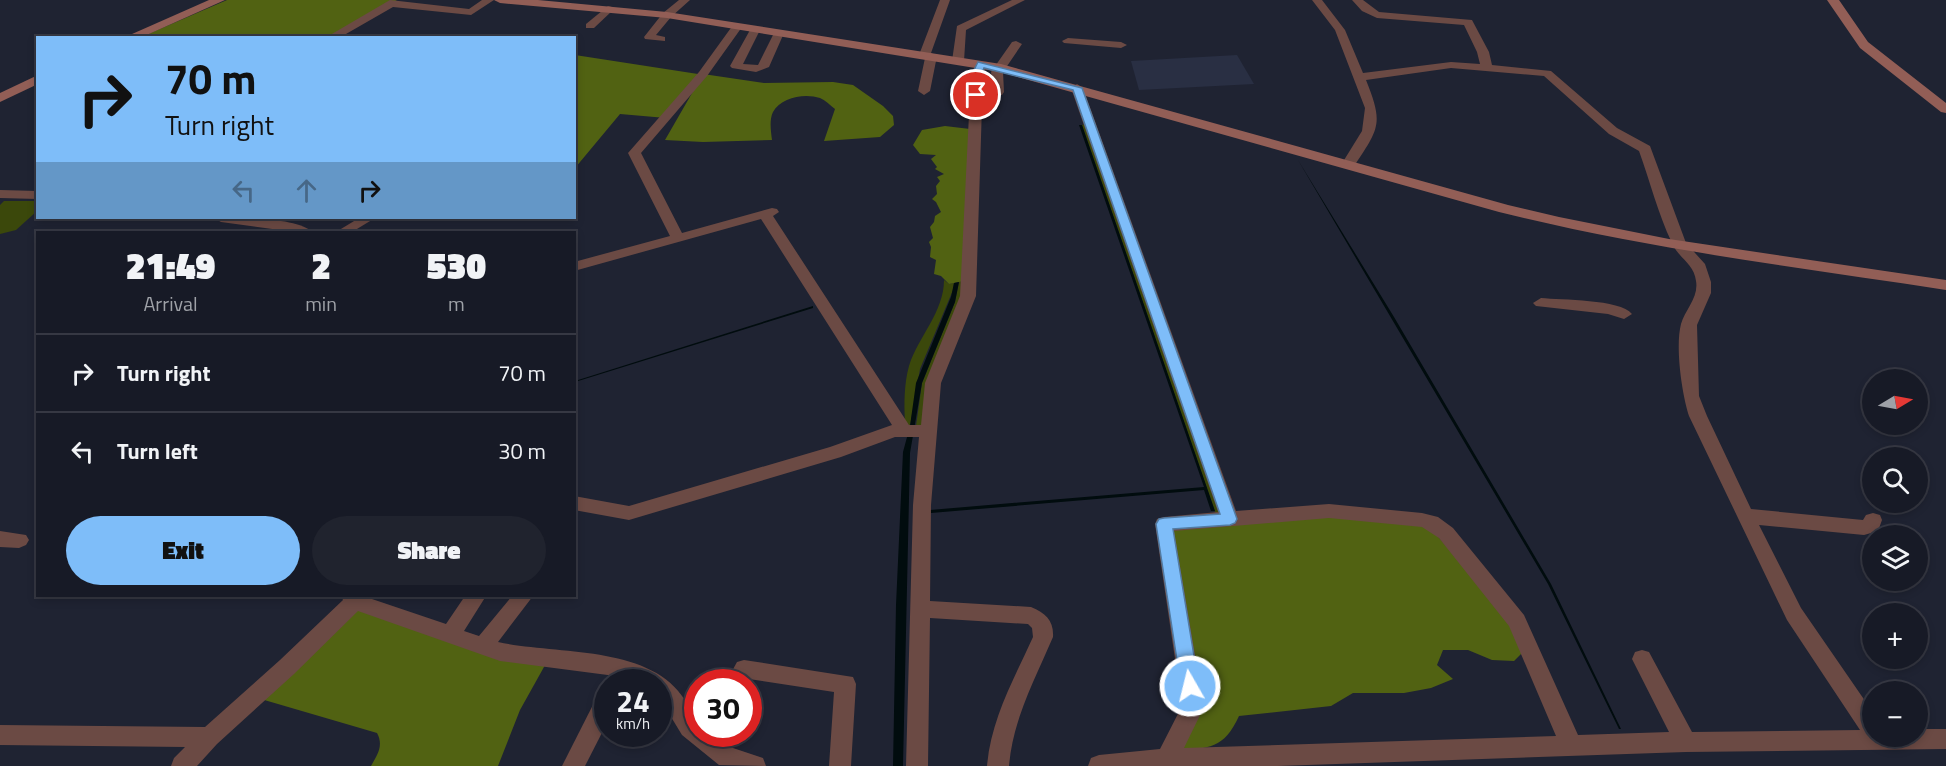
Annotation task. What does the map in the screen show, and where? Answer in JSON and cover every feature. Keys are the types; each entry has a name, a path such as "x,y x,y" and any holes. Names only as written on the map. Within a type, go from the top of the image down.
{"street":[{"path":"134,36 219,0"},
{"path":"334,36 394,2 471,12 489,0"},
{"path":"500,0 605,6 1001,68 1566,225 1946,285"},
{"path":"661,39 649,37 667,15 685,0"},
{"path":"924,91 928,56 945,0"},
{"path":"959,61 961,28 1020,0"},
{"path":"1317,0 1340,30 1368,96 1373,120 1369,132 1348,165"},
{"path":"1357,0 1377,15 1468,22 1483,52 1487,68"},
{"path":"1833,0 1840,6 1856,36 1864,45 1946,109"},
{"path":"591,26 605,6"},
{"path":"678,238 634,153 703,74 737,27"},
{"path":"755,30 736,66 756,69 763,67 779,33"},
{"path":"1068,41 1121,45"},
{"path":"998,92 997,72 1016,45"},
{"path":"917,766 922,505 927,431 936,374 968,296 979,64"},
{"path":"1358,77 1448,65 1547,73 1613,131 1645,149 1679,244 1698,264 1704,282 1703,293 1689,325 1688,344 1692,396 1710,444 1794,614 1862,715"},
{"path":"0,98 36,80"},
{"path":"1077,88 1230,519"},
{"path":"1,195 36,195"},
{"path":"576,266 768,214 905,430"},
{"path":"228,219 302,231"},
{"path":"345,231 366,219"},
{"path":"1541,303 1610,309 1624,314"},
{"path":"576,503 590,503 614,513 636,511 905,430 927,431"},
{"path":"1166,760 1193,707 1164,524 1339,511 1422,520 1438,527 1517,621 1572,746"},
{"path":"1746,516 1864,528 1871,526 1873,520"},
{"path":"182,766 209,737 287,667 355,597 450,635 500,652 594,670"},
{"path":"450,635 475,597"},
{"path":"483,646 522,597"},
{"path":"921,609 1031,616 1040,621 1044,628 1043,637 1003,730 998,751 998,766"},
{"path":"1642,659 1686,742"},
{"path":"762,672 844,684 840,766"},
{"path":"672,700 684,719"},
{"path":"573,766 594,725"},
{"path":"0,735 209,737"},
{"path":"1099,766 1166,760 1294,761 1572,746 1862,736"},
{"path":"1928,738 1946,739"},
{"path":"716,747 727,757 755,766"}],"shaded area":[{"path":"1237,55 1254,84 1139,90 1131,61"},
{"path":"1079,125 1082,125 1215,511 1211,511 1204,490 931,513 930,510 1204,487"},
{"path":"1298,160 1394,317 1551,584 1621,729 1548,584"},
{"path":"959,282 955,302 922,383 910,453 903,766 893,766 896,605 903,452 910,426 916,383 951,297 954,283"},
{"path":"813,306 813,308 576,381"}],"green space":[{"path":"227,0 397,0 331,36 144,36"},
{"path":"576,55 698,74 666,118 620,114 576,167"},
{"path":"703,74 764,83 833,82 853,85 883,106 893,116 894,125 880,137 824,141 835,109 820,98 801,96 787,100 773,112 772,140 703,142 665,140"},
{"path":"1086,124 1222,512 1216,515 1082,125"},
{"path":"945,126 970,129 964,281 949,284 941,276 934,274 936,260 930,257 929,242 933,238 930,227 935,216 941,212 932,199 937,194 936,186 940,181 937,177 944,174 935,169 937,167 931,159 936,155 920,154 913,145 922,130"},
{"path":"4,201 36,201 36,212 16,230 0,234 0,205"},
{"path":"944,280 949,284 954,283 953,290 920,369 910,426 905,422 907,373 913,355 940,303"},
{"path":"964,281 962,299 925,426 916,426 922,383 955,302 959,282"},
{"path":"1335,515 1429,526 1508,618 1524,651 1514,661 1492,660 1468,650 1443,650 1437,665 1453,679 1431,688 1404,693 1353,693 1331,706 1239,716 1227,735 1214,745 1176,751 1198,714 1169,528"},
{"path":"354,601 549,658 520,710 498,766 371,766 380,746 377,733 254,697"}],"route":[{"path":"976,95 977,74 981,64 1077,88 1230,519 1164,524 1190,686"}]}
